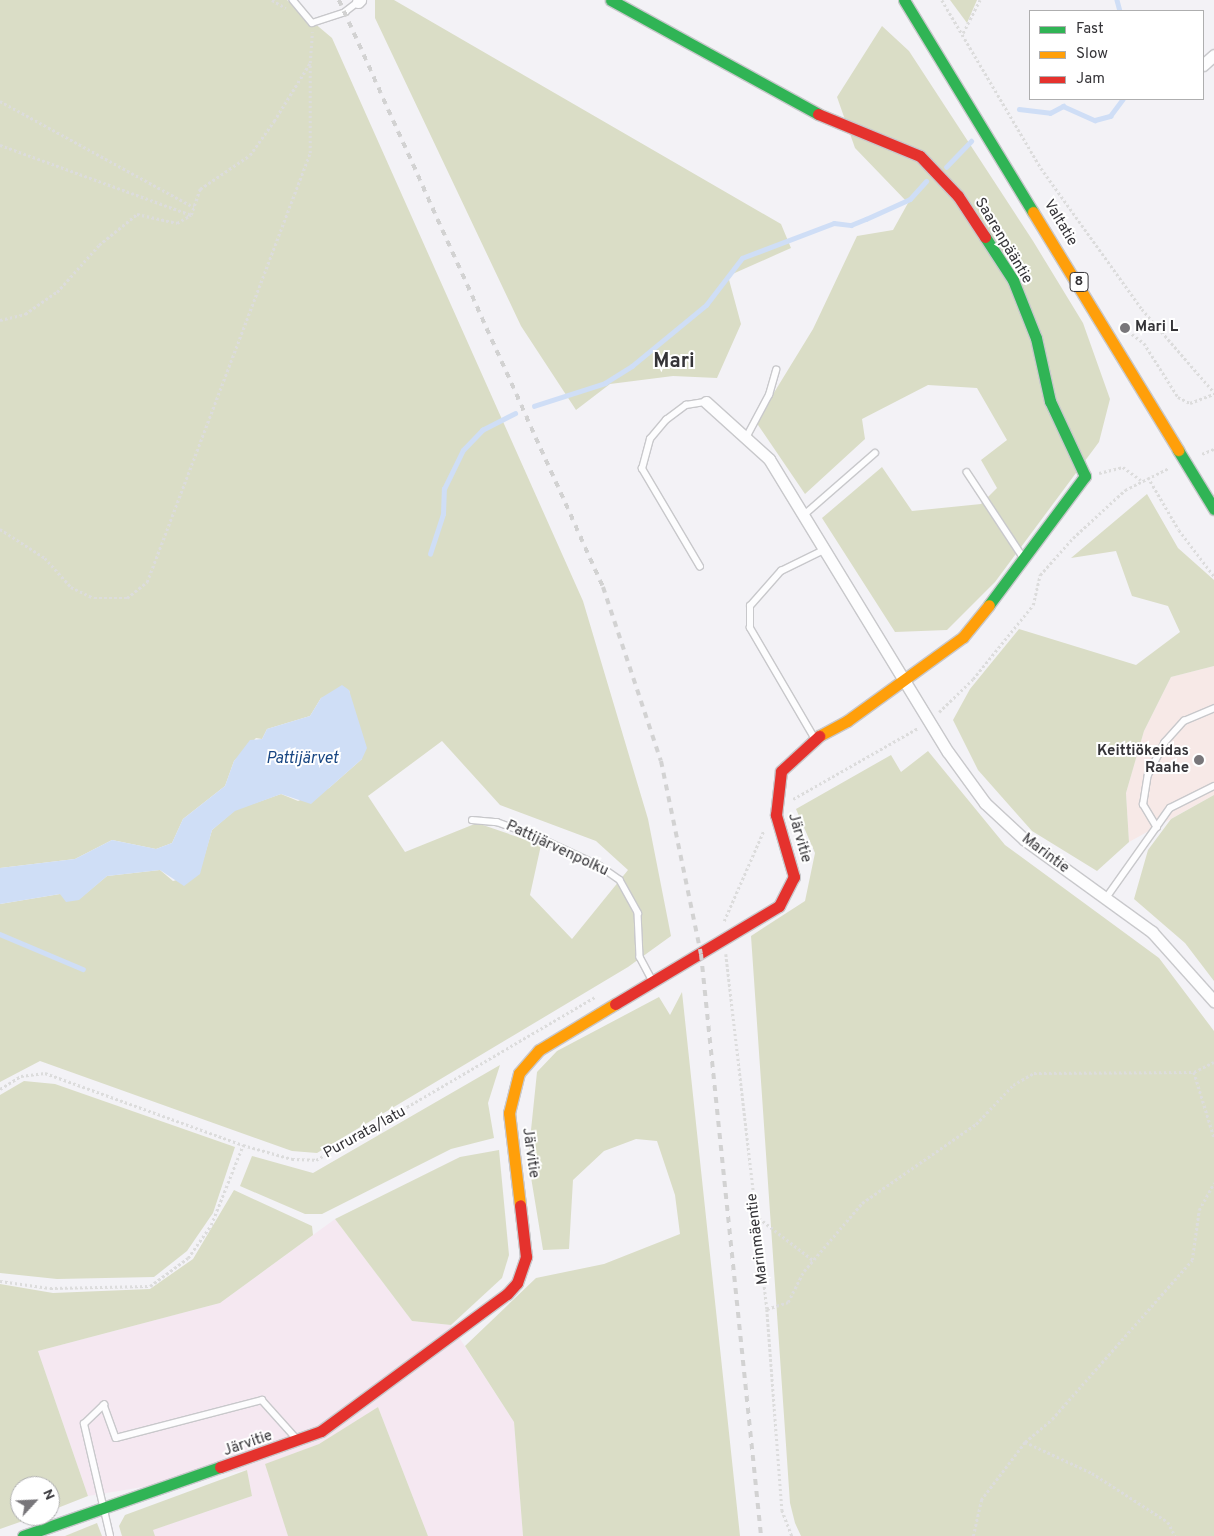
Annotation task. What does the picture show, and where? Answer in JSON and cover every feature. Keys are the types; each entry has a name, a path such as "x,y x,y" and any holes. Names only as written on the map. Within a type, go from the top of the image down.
{"main road":[{"name":"Saarenpääntie","path":"611,0 624,3 780,96 920,156 958,196 1013,280 1036,338 1050,401 1085,476"},
{"name":"Valtatie","path":"896,0 941,56"},
{"name":"Valtatie","path":"904,0 941,56 1214,509"},
{"path":"905,680 964,637 1026,562 1085,476"},
{"name":"Järvitie","path":"22,1536 300,1442 346,1416 517,1283 526,1257 527,1238 509,1113 519,1072 539,1050 779,906 793,886 791,856 776,815 781,771 814,738 905,680"}],"street":[{"path":"1204,64 1214,55"},
{"name":"Marintie","path":"706,402 769,459 826,549 928,720 985,803 1025,840 1106,898 1174,952 1214,1001"}],"lane":[{"path":"293,0 312,23 345,12 359,1"},
{"path":"746,438 769,395 776,370"},
{"path":"700,567 642,469 650,439 666,420 686,405 706,402"},
{"path":"804,515 876,453"},
{"path":"967,472 1026,562"},
{"path":"814,738 750,628 750,606 781,571 826,549"},
{"path":"1158,828 1143,805 1148,775 1164,742 1184,721 1214,708"},
{"path":"1106,898 1158,828 1170,808 1214,786"},
{"name":"Pattijärvenpolku","path":"472,820 497,822 538,837 600,866 620,880 638,913 640,958 653,982"},
{"path":"110,1536 101,1509 84,1424 104,1405 116,1438 262,1400 300,1442"}],"path":[{"path":"942,0 1041,168 1142,309 1214,393 1190,403 1178,397 1144,343 1125,328"},
{"path":"963,33 980,0"},
{"path":"0,530 45,558 71,586 94,598 126,598 147,582 310,153 312,23"},
{"path":"0,320 25,314 57,292 98,245 137,214 177,223 191,215 200,189 250,155 310,63"},
{"path":"0,101 194,207"},
{"path":"0,145 191,215"},
{"path":"1200,454 1214,449"},
{"path":"721,924 736,901 763,831 776,815 810,787 897,743 928,720 973,679 1033,605 1040,575 1102,508 1141,481 1175,465"},
{"path":"1085,476 1123,467 1141,481"},
{"path":"1148,477 1179,530 1214,576"},
{"name":"Marinmäentie","path":"724,940 767,1309 782,1510 792,1536"},
{"name":"Pururata/latu","path":"0,1089 21,1076 45,1073 243,1145 300,1161 324,1158 604,992"},
{"path":"767,1309 788,1302 813,1260 862,1202 976,1124 1013,1085 1034,1073 1194,1072 1214,1062"},
{"path":"1194,1072 1214,1137"},
{"path":"0,1281 50,1288 150,1286 188,1258 211,1225 243,1145"},
{"path":"973,1536 981,1500 1025,1442 1052,1419 1192,1260 1195,1225 1214,1183"},
{"path":"755,1215 813,1260"},
{"path":"1025,1442 1092,1473 1168,1522 1175,1536"}],"shaded area":[{"path":"1214,666 1214,795 1129,842 1126,793 1144,731 1171,677"},
{"path":"335,1219 412,1321 451,1325 514,1422 523,1536 428,1536 378,1407 319,1444 266,1464 288,1536 155,1536 152,1530 252,1496 247,1470 88,1496 38,1351 220,1303"}],"green space":[{"path":"0,0 287,0 332,38 583,601 648,819 671,936 628,967 317,1153 292,1151 40,1061 0,1082 0,904 60,894 78,900 107,876 160,870 173,881 199,874 212,830 235,810 281,794 298,801 329,788 362,759 349,690 321,698 310,716 267,729 262,739 256,738 234,761 225,786 183,819 172,843 156,849 112,840 75,859 0,868","holes":["442,741 500,805 596,841 628,870 572,939 530,895 541,845 477,823 405,852 368,796"]},
{"path":"375,0 394,0 781,224 791,248 728,276 741,324 717,378 673,376 610,384 576,410 521,326 375,18"},
{"path":"950,0 977,0 967,23"},
{"path":"882,26 909,51 1033,241 1083,323 1110,399 1099,442 995,582 947,630 895,632 822,518 882,467 912,511 981,504 997,488 981,460 1007,440 977,388 928,385 862,419 865,439 805,494 756,422 813,329 857,236 893,230 908,203 855,148 837,97"},
{"path":"1147,494 1178,548 1214,580 1214,666 1171,677 1144,731 1126,793 1129,842 1097,871 1032,831 978,770 953,720 970,689 1019,629 1136,665 1180,632 1168,606 1132,596 1116,551 1071,558"},
{"path":"928,751 1005,845 1159,958 1214,1031 1214,1536 801,1536 795,1523 790,1503 751,936 805,901 815,853 796,809 891,755 901,772"},
{"path":"1214,795 1214,981 1185,943 1134,899 1148,850 1171,819"},
{"path":"682,992 740,1536 523,1536 514,1422 465,1346 536,1278 604,1264 680,1234 675,1195 657,1141 636,1139 604,1151 573,1180 569,1249 543,1250 528,1159 537,1072 557,1051 659,997 670,1015"},
{"path":"500,1065 488,1103 494,1138 451,1149 322,1214 305,1214 240,1186 252,1156 313,1173"},
{"path":"24,1081 55,1084 235,1147 213,1213 187,1251 154,1277 57,1279 0,1273 0,1095"},
{"path":"499,1150 509,1255 502,1278 451,1325 412,1321 335,1219 460,1157"},
{"path":"234,1190 312,1226 313,1235 220,1303 38,1351 88,1496 60,1507 60,1476 10,1476 10,1525 0,1529 0,1284 53,1293 150,1289 193,1259"},
{"path":"378,1407 428,1536 288,1536 265,1464 319,1444"},
{"path":"247,1470 252,1496 153,1530 155,1536 122,1536 119,1526 125,1515"},
{"path":"97,1523 102,1536 65,1536"}],"water":[{"name":"Pattijärvet","path":"342,685 349,690 367,748 362,759 311,804 281,794 235,811 212,830 200,874 184,886 160,870 107,876 79,900 66,902 60,894 0,904 0,868 75,859 112,840 156,849 172,843 183,819 225,786 234,761 250,740 262,739 267,729 310,716 321,698"}],"waterway":[{"path":"1117,0 1120,10"},
{"path":"1019,109 1050,113 1063,106 1095,120 1110,116 1122,100"},
{"path":"946,167 971,141"},
{"path":"534,406 605,383 632,366 706,305 742,258 834,223 851,225 866,219 910,199 926,181"},
{"path":"430,554 443,514 444,489 463,450 482,430 515,413"},
{"path":"0,934 83,969"}],"railway":[{"path":"339,0 603,587 661,761 701,954 761,1536"}],"traffic: fast":[{"path":"611,0 818,114"},
{"path":"904,0 1033,212"},
{"path":"985,237 1013,280 1036,338 1050,401 1085,476 989,605"},
{"path":"1178,450 1214,509"},
{"path":"23,1536 220,1467"}],"traffic: slow":[{"path":"1033,212 1178,450"},
{"path":"819,736 847,721 963,637 989,605"},
{"path":"520,1205 509,1113 519,1073 539,1050 615,1004"}],"traffic: jam":[{"path":"818,114 920,156 958,196 985,237"},
{"path":"615,1004 779,906 794,877 776,815 781,771 819,736"},
{"path":"220,1467 321,1431 507,1294 517,1283 526,1257 520,1205"}],"place":[{"name":"Mari L","path":"1125,328"},
{"name":"Keittiökeidas Raahe","path":"1199,760"}],"district":[{"name":"Mari","path":"674,362"}]}
